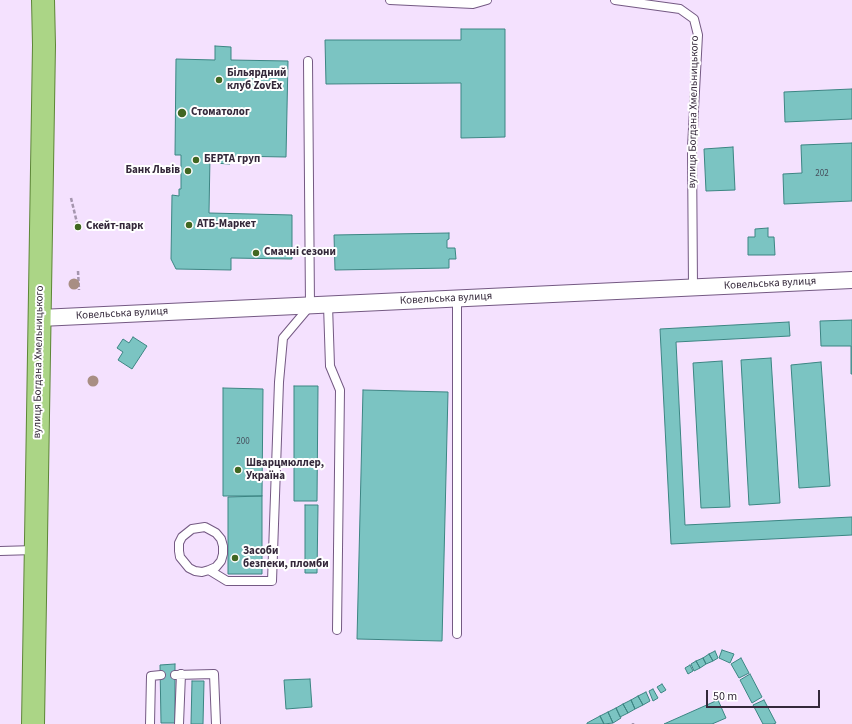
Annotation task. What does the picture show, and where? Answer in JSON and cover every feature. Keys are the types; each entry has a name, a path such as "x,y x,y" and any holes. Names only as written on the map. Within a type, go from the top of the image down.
{"main road":[{"name":"вулиця Богдана Хмельницького","path":"33,724 44,45 43,0"}],"street":[{"name":"Ковельська вулиця","path":"40,318 852,280"}],"lane":[{"path":"390,0 473,4 487,0"},
{"name":"вулиця Богдана Хмельницького","path":"615,0 680,9 694,19 698,35 692,147 692,288"},
{"path":"209,570 216,567 220,561 224,546 216,533 205,527 192,529 182,537 179,543 180,558 189,568 202,572 209,570 227,582 272,581 279,382 283,338 310,306 308,61"},
{"path":"457,299 457,634"},
{"path":"328,305 330,366 340,390 337,630"},
{"path":"0,551 36,550"},
{"path":"179,724 178,674 214,674 216,724"},
{"path":"150,724 151,676 161,675"}],"path":[{"path":"71,198 78,227"},
{"path":"78,272 79,290"}],"building":[{"path":"461,29 505,29 505,137 461,138 461,83 326,84 325,40 461,40"},
{"name":"БЕРТА груп","path":"215,46 231,47 231,60 288,61 286,157 230,156 230,164 214,163 215,156 210,156 209,213 292,215 292,259 231,258 231,270 176,269 171,259 172,195 179,196 179,189 181,189 181,155 175,155 176,59 215,60"},
{"path":"852,89 852,119 785,122 784,92"},
{"path":"852,143 852,201 784,204 783,174 802,173 801,145"},
{"path":"733,147 735,190 706,191 704,149"},
{"path":"768,228 768,237 774,237 775,255 748,255 748,237 755,237 755,229"},
{"path":"449,233 447,248 455,248 456,259 449,259 449,268 335,270 334,235"},
{"path":"852,320 851,374 851,346 821,346 820,321"},
{"path":"789,322 790,336 676,342 685,525 852,517 852,535 671,544 660,329"},
{"path":"133,337 147,346 132,369 118,360 123,352 117,348 123,339 129,343"},
{"path":"771,358 780,503 749,505 741,360"},
{"path":"722,361 730,507 701,508 693,363"},
{"path":"821,362 830,486 799,488 791,365"},
{"path":"294,386 318,386 317,501 294,501"},
{"path":"223,388 263,389 262,496 223,496"},
{"path":"363,390 448,392 442,641 357,639"},
{"path":"262,496 262,574 228,574 228,497"},
{"path":"305,505 318,505 317,573 305,573"},
{"path":"722,650 734,654 730,663 719,658"},
{"path":"715,651 718,658 713,661 709,654"},
{"path":"709,654 713,661 706,664 703,658"},
{"path":"703,658 706,664 700,668 696,661"},
{"path":"741,658 749,673 739,678 731,664"},
{"path":"696,661 700,668 694,671 691,664"},
{"path":"175,664 175,723 161,723 160,665"},
{"path":"690,665 693,671 688,674 685,668"},
{"path":"750,674 762,697 752,703 740,680"},
{"path":"310,679 312,707 286,709 284,680"},
{"path":"192,681 204,681 203,724 191,724"},
{"path":"662,684 666,690 661,693 657,687"},
{"path":"653,689 658,698 653,701 649,691"},
{"path":"646,692 650,701 643,705 638,696"},
{"path":"638,696 643,705 635,709 631,700"},
{"path":"631,700 635,709 628,713 623,704"},
{"path":"718,700 726,718 712,724 664,724"},
{"path":"764,700 776,723 763,724 753,705"},
{"path":"623,704 628,713 620,717 616,708"},
{"path":"616,708 621,718 613,723 608,712"},
{"path":"608,712 613,723 604,724 600,716"},
{"path":"600,716 604,724 587,724 587,723"}],"place":[{"name":"Більярдний клуб ZovEx","path":"219,80"},
{"name":"Стоматолог","path":"182,113"},
{"name":"БЕРТА груп","path":"196,160"},
{"name":"Банк Львів","path":"188,171"},
{"name":"АТБ-Маркет","path":"189,225"},
{"name":"Скейт-парк","path":"78,227"},
{"name":"Смачні сезони","path":"256,253"},
{"name":"Шварцмюллер, Україна","path":"238,470"},
{"name":"Засоби безпеки, пломби","path":"235,558"}]}
